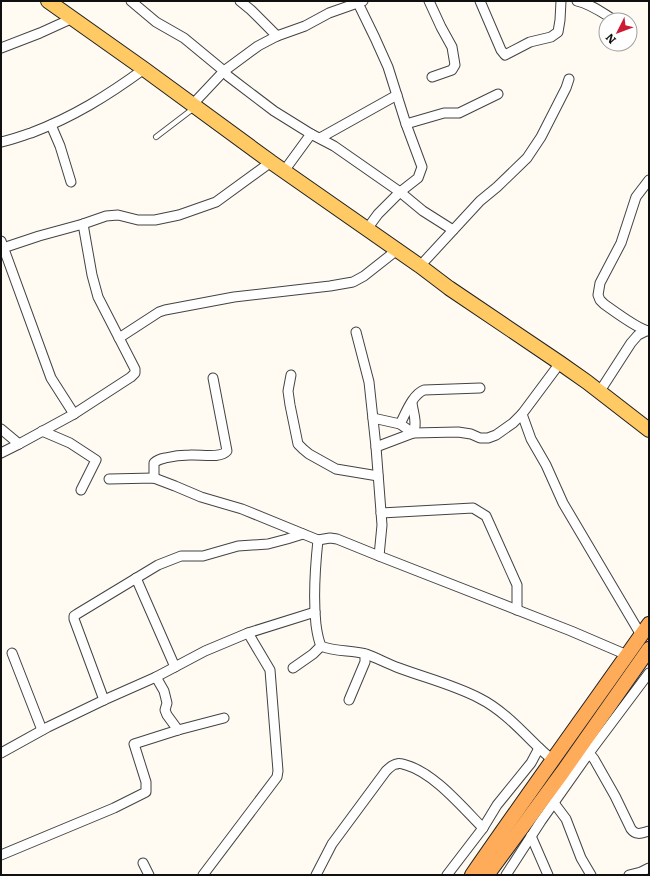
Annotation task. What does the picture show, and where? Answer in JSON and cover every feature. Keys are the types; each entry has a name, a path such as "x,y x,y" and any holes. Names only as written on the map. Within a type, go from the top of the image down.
{"highway":[{"path":"472,875 645,630"},
{"path":"487,875 537,816 645,676 649,649"}],"main road":[{"path":"48,1 271,162 455,292 600,391 649,430"}],"street":[{"path":"131,1 156,22 184,38 228,76 274,111 311,134 334,146 400,192 423,211 453,230"},
{"path":"240,1 251,10 276,36"},
{"path":"430,1 441,27 452,47 455,65 452,70 432,77"},
{"path":"480,1 501,50 505,55 530,42 551,37 558,32 561,1"},
{"path":"578,1 584,2 601,12"},
{"path":"194,106 224,71 258,46 276,36 305,26 329,13 360,2 388,67 406,124 422,167 418,178 400,192 378,214 367,229"},
{"path":"1,48 73,18"},
{"path":"1,142 51,125 79,111 116,90 144,69"},
{"path":"420,266 480,201 527,158 541,137 566,88 569,79"},
{"path":"406,124 444,113 459,113 498,94"},
{"path":"320,138 397,95"},
{"path":"51,125 60,146 71,182"},
{"path":"284,171 311,134"},
{"path":"74,414 51,378 2,244 39,236 106,216 118,215 138,220 154,220 179,215 216,202 271,162"},
{"path":"600,391 631,343 645,332 604,304 598,295 600,283 621,242 636,197 649,180"},
{"path":"1,453 74,414 135,373 135,369 98,297 92,275 83,224"},
{"path":"119,338 159,312 165,310 234,297 353,282 364,276 397,250"},
{"path":"356,332 369,382 376,447 382,525 379,556"},
{"path":"376,447 413,433 458,432 480,438 488,438 496,435 513,423 522,414 560,363"},
{"path":"291,375 288,391 290,405 298,444 303,450 336,469 378,476"},
{"path":"154,478 154,463 158,460 175,456 224,454 227,451 212,378"},
{"path":"400,424 418,393 424,390 480,388"},
{"path":"412,403 415,424 413,433"},
{"path":"522,414 531,439 546,465 563,503 645,630"},
{"path":"373,418 400,424 413,433"},
{"path":"1,429 19,444"},
{"path":"42,431 70,443 96,460 81,490"},
{"path":"110,479 154,478 201,498 242,509 318,540 330,538 337,539 571,631 627,655"},
{"path":"381,513 473,508 486,516 517,585 517,610"},
{"path":"104,700 74,616 158,565 181,556 203,556 238,546 268,544 303,534"},
{"path":"318,540 315,574 315,612 318,640 321,646 328,649 366,654 398,668 456,688 479,698 495,708 553,760"},
{"path":"136,578 175,667"},
{"path":"1,753 42,730 156,677 205,651 248,633 315,612"},
{"path":"203,875 277,777 278,771 270,670 248,633"},
{"path":"293,668 314,654 321,646"},
{"path":"12,653 42,730"},
{"path":"348,700 365,662 366,654"},
{"path":"506,875 531,836 537,816 554,803 645,676"},
{"path":"156,677 164,691 167,703 165,710 167,715 178,730"},
{"path":"1,855 114,808 146,792 146,782 134,744 178,730 224,718"},
{"path":"447,875 497,805 531,763 539,748"},
{"path":"589,753 615,796 634,833 637,834 649,831"},
{"path":"316,875 336,838 386,771 398,763 412,767 427,775 464,808 482,828"},
{"path":"554,803 566,819 581,858 591,875"},
{"path":"531,836 548,875"},
{"path":"143,863 149,875"},
{"path":"629,875 649,868"}],"lane":[{"path":"156,137 194,106"}]}
